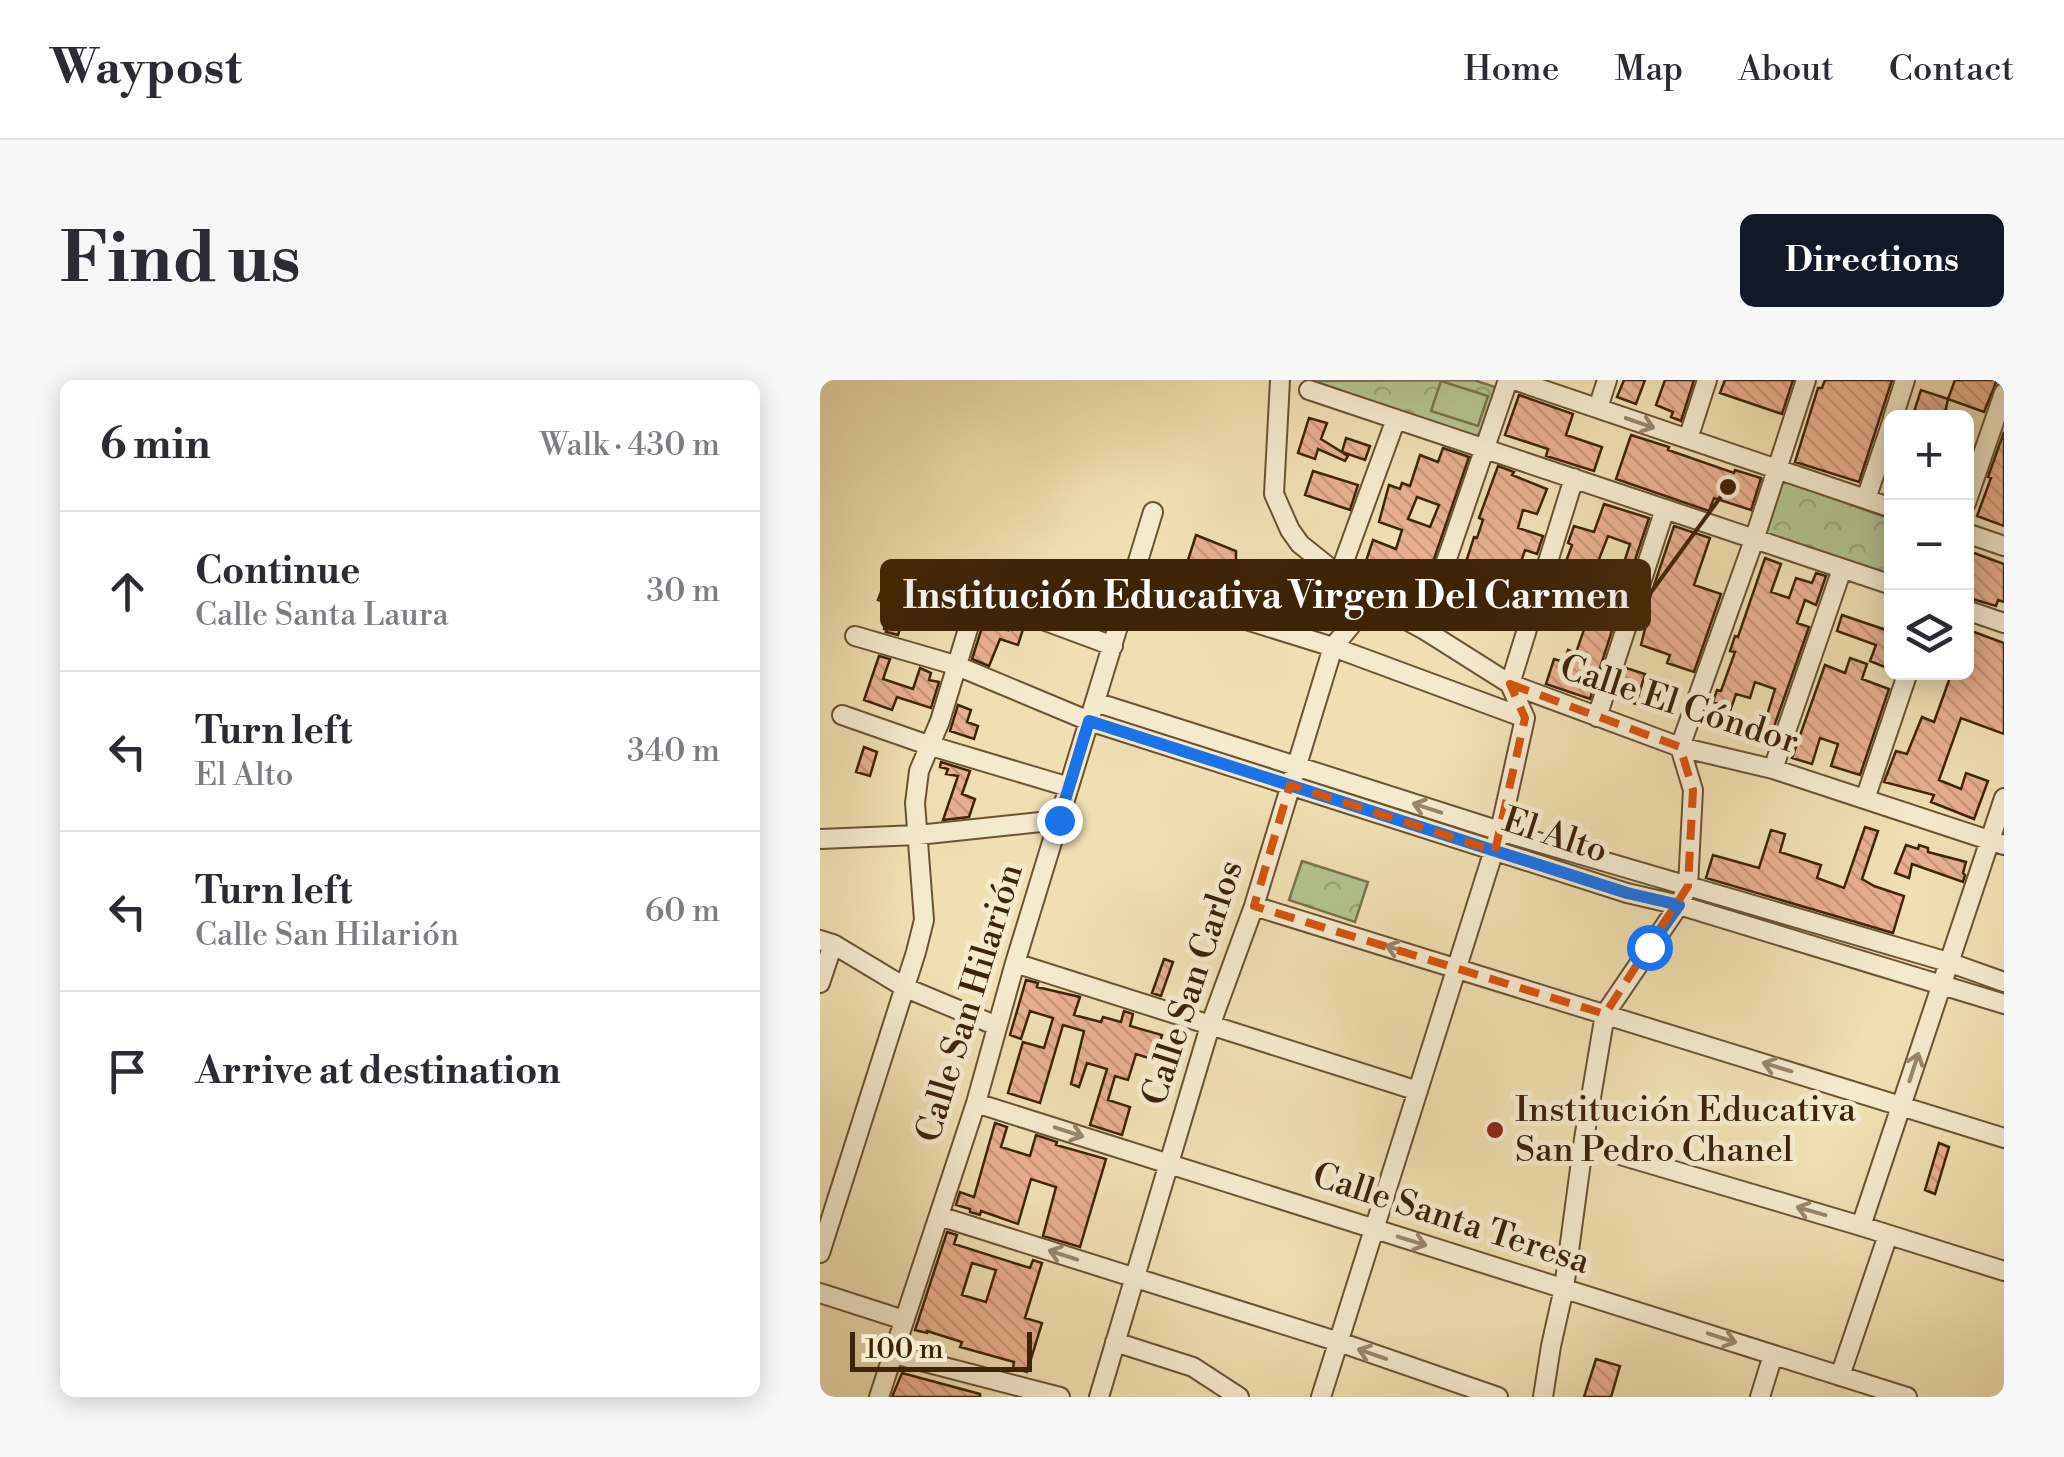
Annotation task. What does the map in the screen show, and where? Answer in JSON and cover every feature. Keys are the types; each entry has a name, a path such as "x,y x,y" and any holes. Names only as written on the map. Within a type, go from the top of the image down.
{"street":[{"name":"Calle El Cóndor","path":"1280,380 1274,494 1300,544 1371,601 1424,629 1510,684 1680,747 1773,768 1997,843"},
{"path":"1424,629 1511,380 1884,505"},
{"path":"1598,408 1607,380"},
{"path":"1688,439 1707,380"},
{"path":"1543,1397 1564,1288 1605,1014 1688,886 1693,790 1680,747 1806,380"},
{"path":"1895,410 1905,380"},
{"path":"1308,390 1884,582"},
{"path":"1967,500 2004,393"},
{"path":"1339,575 1396,419"},
{"path":"1866,499 1884,444"},
{"path":"1321,1397 1500,831 1526,718 1510,684 1574,478"},
{"path":"1597,717 1665,509"},
{"name":"Calle San Hilarión","path":"880,1397 976,1102 1014,964 1153,512"},
{"path":"1974,536 2004,546"},
{"path":"1773,768 1842,569"},
{"path":"892,572 978,596 1112,646"},
{"path":"1130,588 1333,646 1526,718"},
{"path":"820,1253 906,988 924,920 915,803 920,772 940,721 978,596"},
{"name":"Calle San Carlos","path":"1099,1397 1210,1026 1254,906 1333,646 1371,601"},
{"path":"1974,613 2004,623"},
{"name":"El Alto","path":"856,636 955,666 1089,721 1627,893 1679,905 2004,1004"},
{"path":"1864,798 1905,680"},
{"name":"El Alto","path":"1095,702 1500,831 1948,962 2004,982"},
{"path":"842,715 1070,787"},
{"path":"1861,1226 1948,962 1997,843 2004,798"},
{"path":"820,839 918,836 1059,820"},
{"path":"1254,906 2004,1138"},
{"path":"820,983 826,942 906,988 997,1026"},
{"path":"1014,964 1418,1091"},
{"name":"Calle Santa Teresa","path":"976,1102 1908,1397"},
{"path":"1617,1154 2004,1271"},
{"path":"939,1216 1338,1342 1498,1397"},
{"path":"1840,1376 1888,1234"},
{"path":"820,1293 904,1320"},
{"path":"1116,1342 1193,1368 1238,1397"},
{"path":"894,1354 1060,1397"},
{"path":"1760,1397 1773,1354"}],"highlighted area":[{"path":"1510,684 1680,747 1693,790 1688,886 1605,1014 1254,906 1290,785 1495,851 1525,718"}],"green space":[{"path":"1474,380 1498,388 1482,439 1313,381"},
{"path":"1441,381 1488,396 1478,426 1431,411"},
{"path":"1781,480 1884,517 1884,577 1762,535"},
{"path":"1302,861 1368,882 1355,922 1289,900"}],"building":[{"path":"1624,380 1645,380 1636,404 1617,397"},
{"path":"1665,380 1694,380 1681,421 1671,417 1673,412 1656,405"},
{"path":"1725,380 1793,380 1782,414 1720,393"},
{"path":"1825,380 1892,380 1859,482 1795,462 1818,388 1822,388"},
{"path":"1955,380 1997,380 1984,412 1948,399"},
{"path":"1921,390 1948,399 1946,410 1915,410"},
{"path":"1519,395 1573,414 1566,435 1602,447 1594,471 1546,456 1548,449 1505,435"},
{"path":"1309,418 1327,423 1321,439 1348,456 1345,461 1318,449 1315,459 1298,453"},
{"path":"2004,432 2004,526 1977,516"},
{"path":"1631,435 1734,473 1735,470 1761,478 1751,510 1714,498 1709,511 1616,479"},
{"path":"1346,438 1370,446 1365,460 1342,452"},
{"path":"1443,448 1469,457 1423,591 1396,582 1398,575 1365,564 1373,540 1396,549 1402,530 1379,522 1389,485 1400,489 1402,483 1410,486 1420,455 1438,462","holes":["1417,497 1439,505 1430,527 1408,519"]},
{"path":"1498,466 1547,489 1537,514 1523,510 1518,528 1543,536 1537,554 1525,550 1513,586 1469,571 1472,561 1467,559"},
{"path":"1313,471 1358,485 1350,510 1305,495"},
{"path":"1604,504 1649,518 1627,584 1612,578 1617,564 1623,566 1630,544 1608,536 1594,572 1582,568 1575,588 1558,583 1572,545 1568,543 1574,526 1594,532"},
{"path":"1674,526 1710,538 1694,585 1721,594 1694,672 1667,663 1670,655 1641,645 1649,613 1645,612"},
{"path":"1196,535 1236,551 1236,570 1208,563 1198,593 1179,588"},
{"path":"1974,553 2004,564 2004,602 1998,600 1996,606 1974,599"},
{"path":"1765,558 1781,564 1771,592 1789,598 1796,578 1812,583 1816,573 1826,576 1816,605 1805,600 1797,623 1809,627 1769,741 1760,738 1775,689 1755,682 1750,698 1736,694 1725,725 1711,721 1718,703 1713,702 1717,690 1721,691 1735,652 1730,651"},
{"path":"885,581 912,590 898,635 884,629 891,604 878,600"},
{"path":"1594,600 1619,609 1590,699 1546,684 1554,659 1564,662 1568,650 1576,653"},
{"path":"1842,615 1884,629 1884,667 1870,661 1876,645 1837,631"},
{"path":"984,621 1008,630 1010,621 1024,626 1018,645 1000,639 989,666 972,659"},
{"path":"1974,632 2004,643 2004,734 1961,718 1939,780 1961,789 1966,773 1988,781 1974,819 1931,802 1934,795 1884,782 1896,751 1907,754 1922,717 1934,722 1949,680 1974,680"},
{"path":"879,656 890,659 883,679 913,689 920,668 931,673 929,680 939,682 931,708 897,697 892,710 864,700"},
{"path":"1850,658 1867,664 1862,679 1889,689 1860,775 1831,766 1838,744 1820,738 1812,764 1792,758 1825,665 1845,673"},
{"path":"1626,668 1645,674 1636,704 1617,698"},
{"path":"958,705 971,710 967,722 978,726 974,739 950,731"},
{"path":"864,747 877,752 870,776 856,772"},
{"path":"941,762 970,771 962,794 975,799 969,817 943,820 958,776 946,774 948,769 940,767"},
{"path":"1865,827 1878,831 1862,879 1904,896 1893,933 1706,878 1713,855 1759,868 1771,830 1785,834 1780,852 1821,865 1817,878 1844,888"},
{"path":"1906,845 1918,849 1919,845 1928,848 1928,852 1966,862 1963,882 1912,864 1909,878 1895,873"},
{"path":"1164,959 1173,962 1161,996 1152,993"},
{"path":"1026,980 1038,983 1037,987 1080,997 1074,1015 1121,1022 1124,1011 1133,1014 1130,1026 1162,1035 1155,1060 1136,1054 1128,1080 1115,1076 1108,1100 1130,1107 1122,1135 1090,1125 1107,1069 1087,1063 1079,1087 1071,1084 1084,1031 1063,1025 1040,1103 1008,1093 1023,1042 1044,1048 1053,1018 1030,1011 1021,1039 1010,1035"},
{"path":"995,1123 1007,1127 1001,1147 1030,1156 1036,1135 1106,1159 1080,1247 1043,1236 1056,1187 1031,1179 1018,1224 956,1205 960,1192 974,1197"},
{"path":"1939,1143 1949,1147 1935,1194 1925,1190"},
{"path":"947,1232 957,1235 954,1244 1030,1268 1033,1260 1042,1263 1025,1318 1042,1323 1027,1372 1013,1368 1014,1362 960,1347 962,1342 915,1330","holes":["972,1263 996,1270 986,1302 962,1295"]},
{"path":"1596,1359 1620,1366 1611,1397 1584,1397"},
{"path":"902,1373 980,1394 980,1397 892,1397"}],"place":[{"name":"Institución Educativa Virgen Del Carmen","path":"1728,487"},
{"name":"Institución Educativa San Pedro Chanel","path":"1495,1130"}],"route":[{"path":"1059,820 1089,721 1627,893 1679,905 1649,947"}]}
